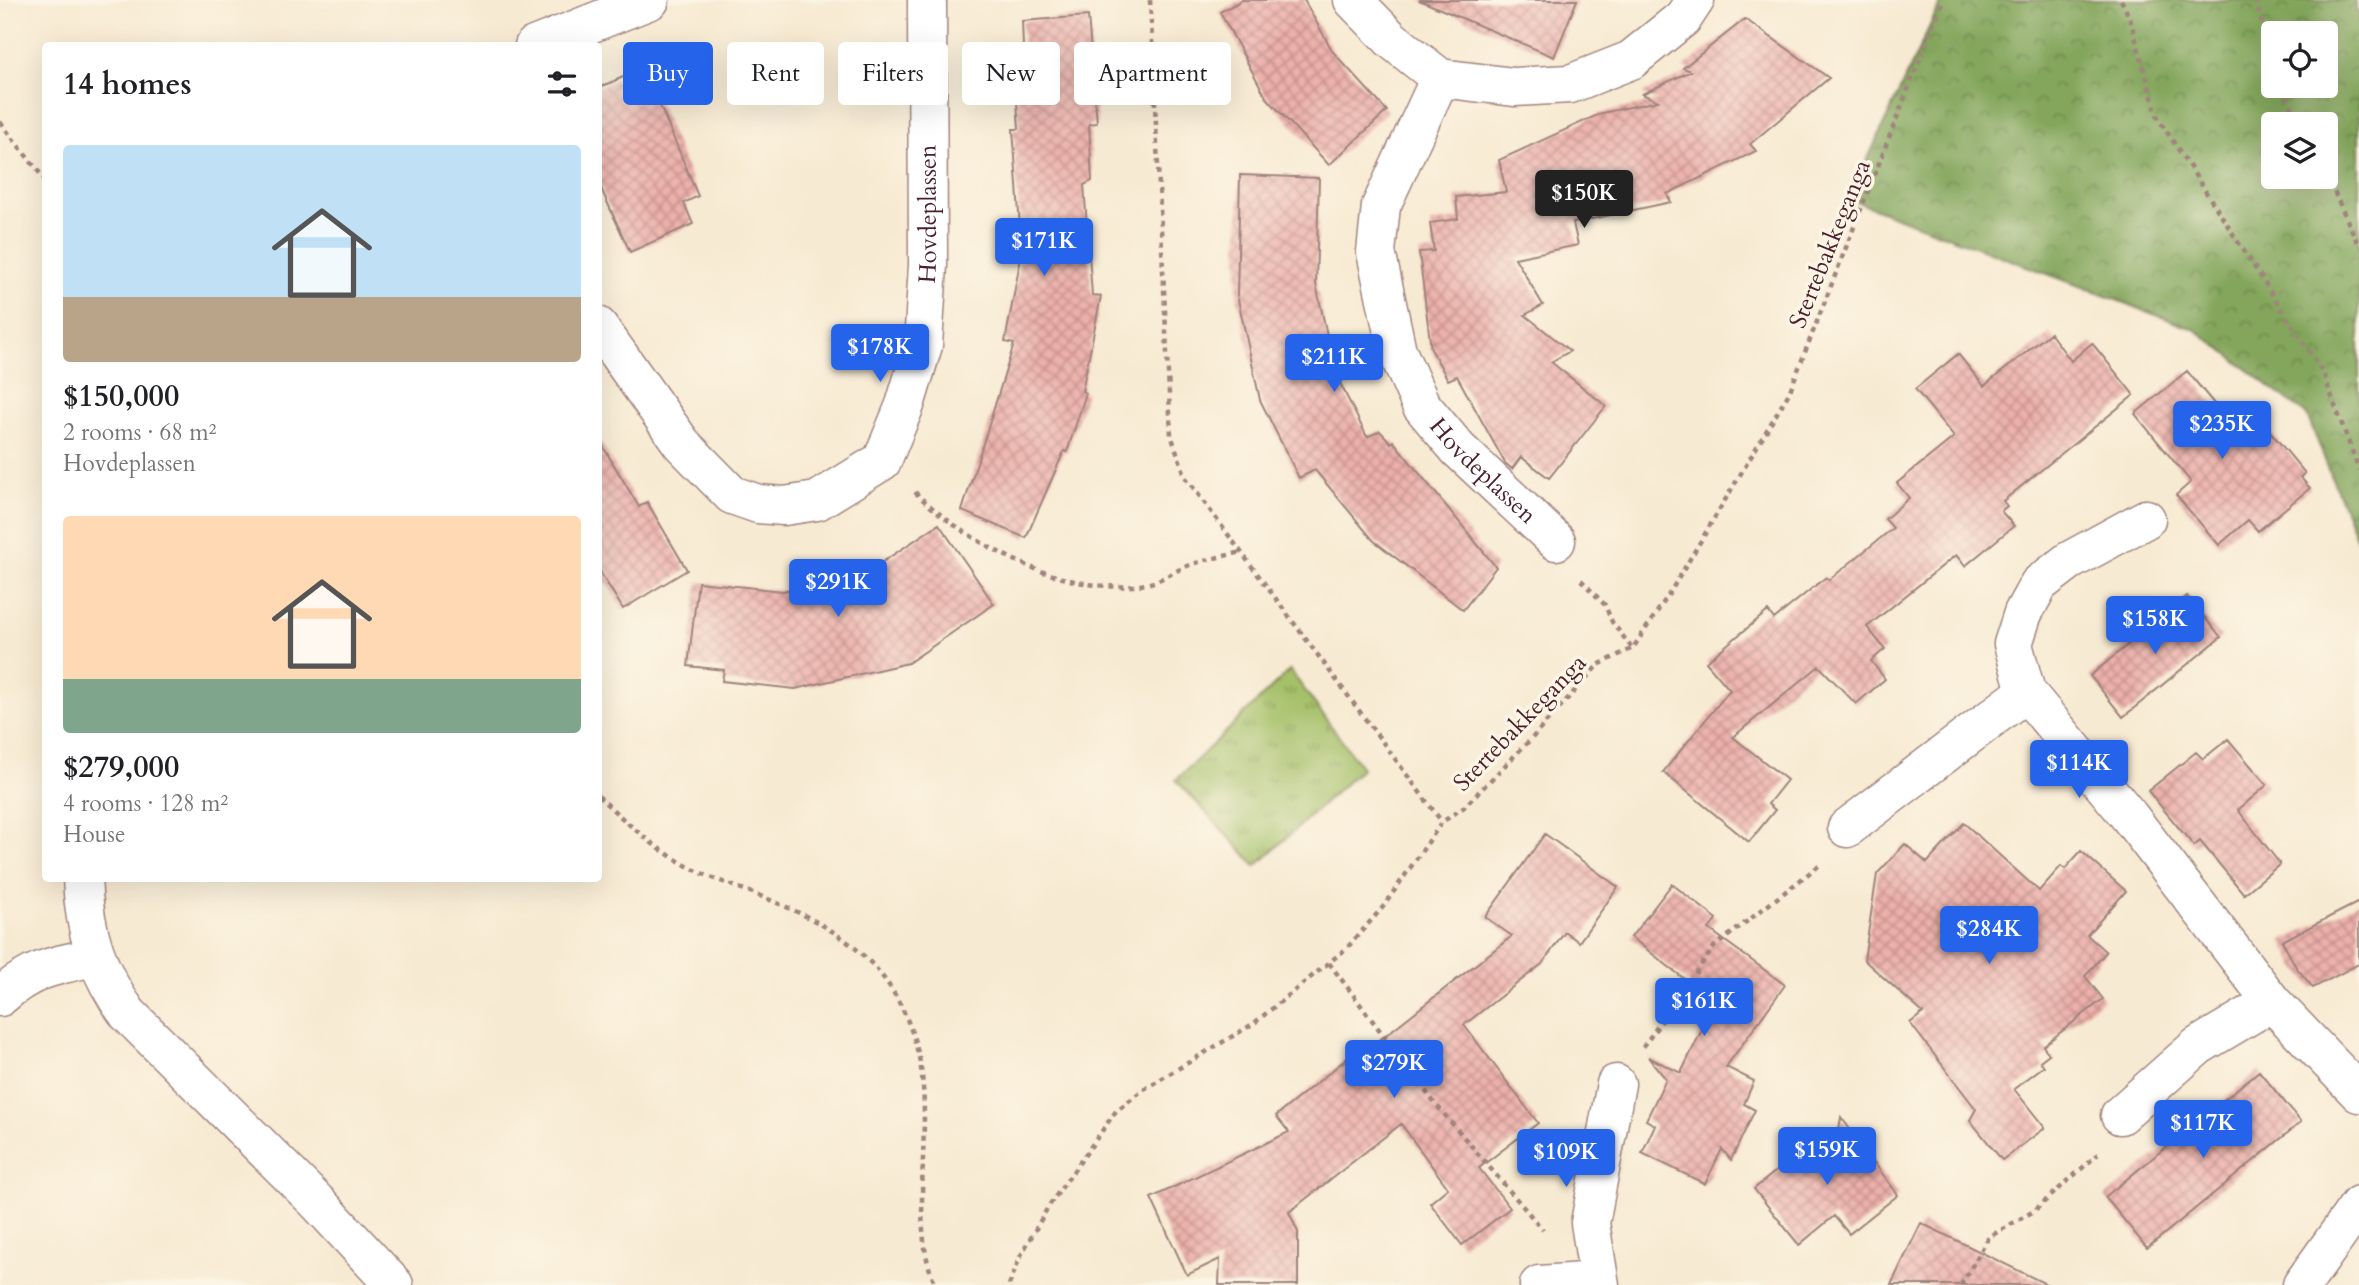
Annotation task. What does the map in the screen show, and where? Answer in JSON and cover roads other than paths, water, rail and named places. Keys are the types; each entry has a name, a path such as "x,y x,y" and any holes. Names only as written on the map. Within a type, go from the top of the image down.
{"street":[{"name":"Hovdeplassen","path":"602,332 682,444 732,495 758,504 784,506 817,501 882,461 905,405 923,345 928,265 927,0"},
{"path":"1353,0 1392,40 1440,78 1514,87 1570,84 1631,60 1683,18 1695,0"},
{"path":"544,42 643,1"},
{"name":"Hovdeplassen","path":"1440,78 1381,206 1376,252 1398,351 1420,405 1458,449 1556,541"},
{"path":"2146,519 2069,561 2039,584 2023,613 2013,644 2026,692 2129,816 2272,1002 2359,1093"},
{"path":"1847,828 2026,692"},
{"path":"82,882 85,919 95,957 103,978 128,1014 320,1205 394,1285"},
{"path":"0,997 20,979 46,967 95,957"},
{"path":"2120,1115 2198,1046 2272,1002"},
{"path":"1539,1285 1599,1283 1590,1223 1616,1084"},
{"path":"2302,1285 2359,1205"}]}
